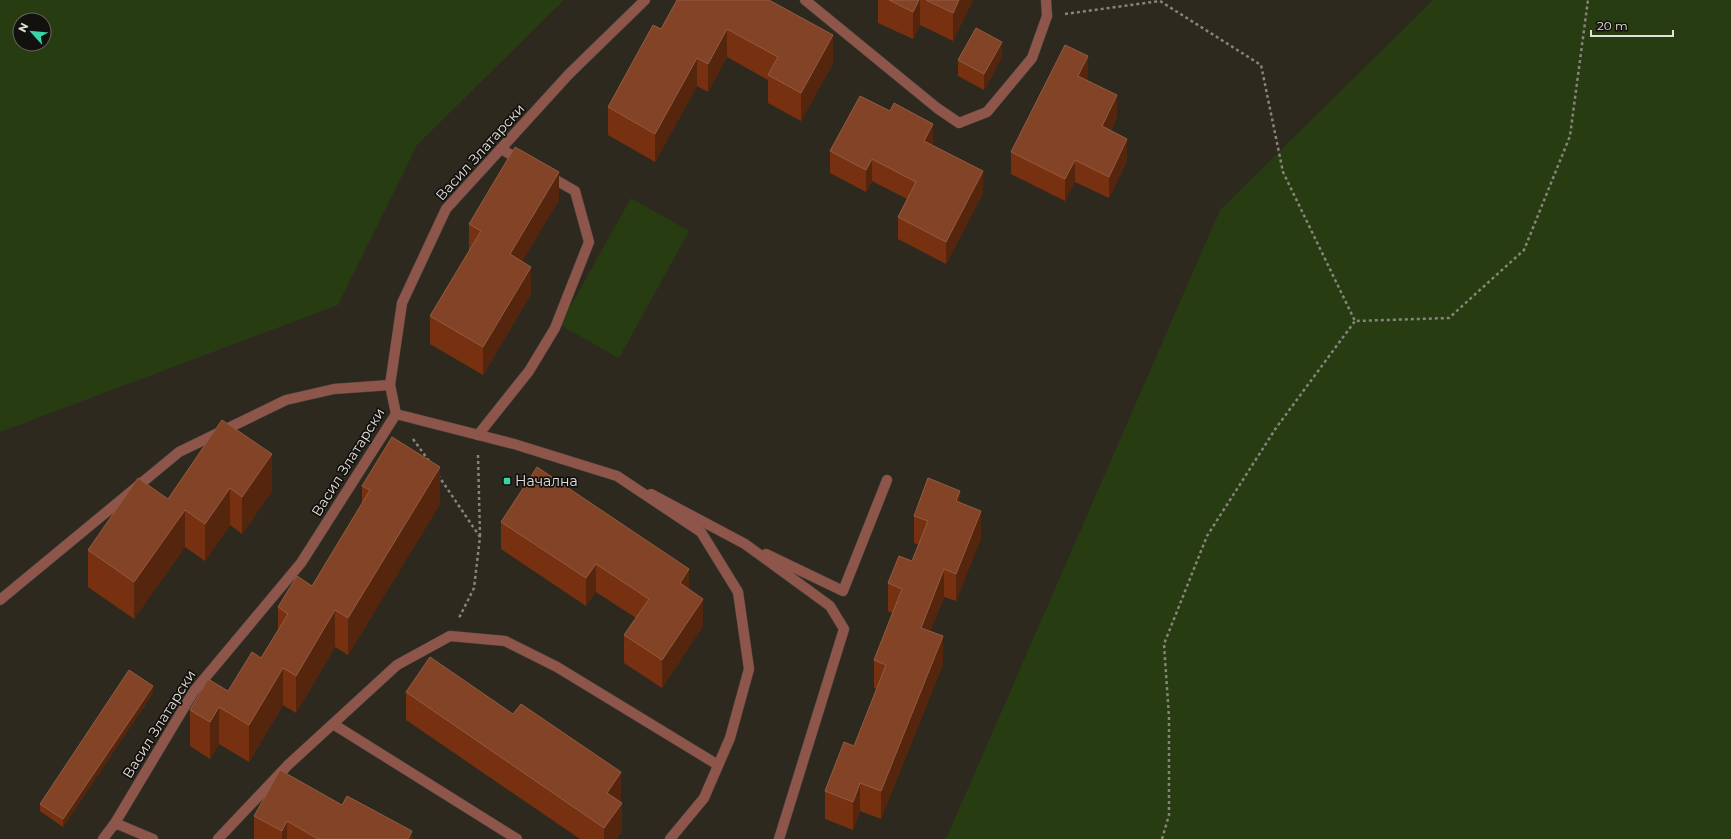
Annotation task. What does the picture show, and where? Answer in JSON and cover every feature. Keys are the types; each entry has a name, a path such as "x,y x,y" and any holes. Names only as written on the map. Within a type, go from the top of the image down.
{"street":[{"name":"Васил Златарски","path":"103,839 115,823 194,691 301,563 396,414 390,385 402,303 446,209 569,74 645,0"},
{"path":"805,0 937,108 959,123 987,112 1032,58 1047,16 1046,0"},
{"path":"501,149 528,164"},
{"path":"478,435 529,372 555,328 589,242 575,191 542,172"},
{"path":"0,600 179,452 286,400 334,389 390,385"},
{"path":"396,414 514,444 617,476 745,544 843,591 887,480"},
{"path":"617,476 701,532 738,592 749,669 730,738 704,798 670,839"},
{"path":"745,544 830,606 844,629 778,839"},
{"path":"218,839 288,765 397,665 450,636 505,641 557,667 718,765"},
{"path":"333,724 517,839"},
{"path":"115,823 153,839"}],"path":[{"path":"1354,321 1449,318 1524,250 1570,136 1588,0"},
{"path":"1047,16 1160,1 1261,65 1283,172 1354,321"},
{"path":"1162,839 1169,815 1169,717 1164,644 1207,536 1276,428 1354,321"},
{"path":"396,414 432,466"},
{"path":"450,636 474,588 480,537 478,435"},
{"path":"436,472 480,537"}],"green space":[{"path":"0,0 564,0 417,145 338,305 0,432"},
{"path":"1433,0 1731,0 1731,839 946,839 1220,210"},
{"path":"631,198 689,231 619,358 560,325"}],"building":[{"path":"677,0 769,0 833,35 801,93 768,75 778,57 727,29 708,64 697,58 655,134 608,107 653,25 661,29"},
{"path":"889,0 919,0 913,12"},
{"path":"926,0 959,0 953,13"},
{"path":"976,28 1002,42 984,74 958,60"},
{"path":"1065,45 1088,56 1078,76 1117,95 1102,126 1127,139 1109,177 1075,160 1065,179 1011,152"},
{"path":"860,96 890,111 894,103 933,124 924,141 983,171 946,242 898,217 916,182 872,159 866,170 830,151"},
{"path":"515,147 559,172 510,254 531,267 483,347 430,316 481,231 469,224"},
{"path":"222,420 272,454 242,497 230,488 205,524 185,510 134,582 88,550 138,478 168,499"},
{"path":"392,437 440,467 348,618 335,610 296,676 283,668 249,725 219,707 210,722 190,710 208,679 228,691 252,652 261,658 288,614 278,607 297,576 312,586 370,490 362,486"},
{"path":"537,467 689,569 680,583 703,599 662,660 624,635 649,599 596,564 586,578 501,522"},
{"path":"928,478 960,491 956,501 981,511 956,574 944,569 921,628 943,636 881,791 860,783 853,802 825,791 844,742 854,746 886,665 874,660 902,589 888,583 899,556 912,561 928,521 914,516"},
{"path":"430,657 513,714 521,704 621,772 607,793 622,803 604,828 406,692"},
{"path":"129,670 153,686 63,819 40,804"},
{"path":"280,770 342,805 347,796 412,831 408,839 318,839 287,821 282,831 254,816"}],"place":[{"name":"Начална","path":"507,481"}]}
